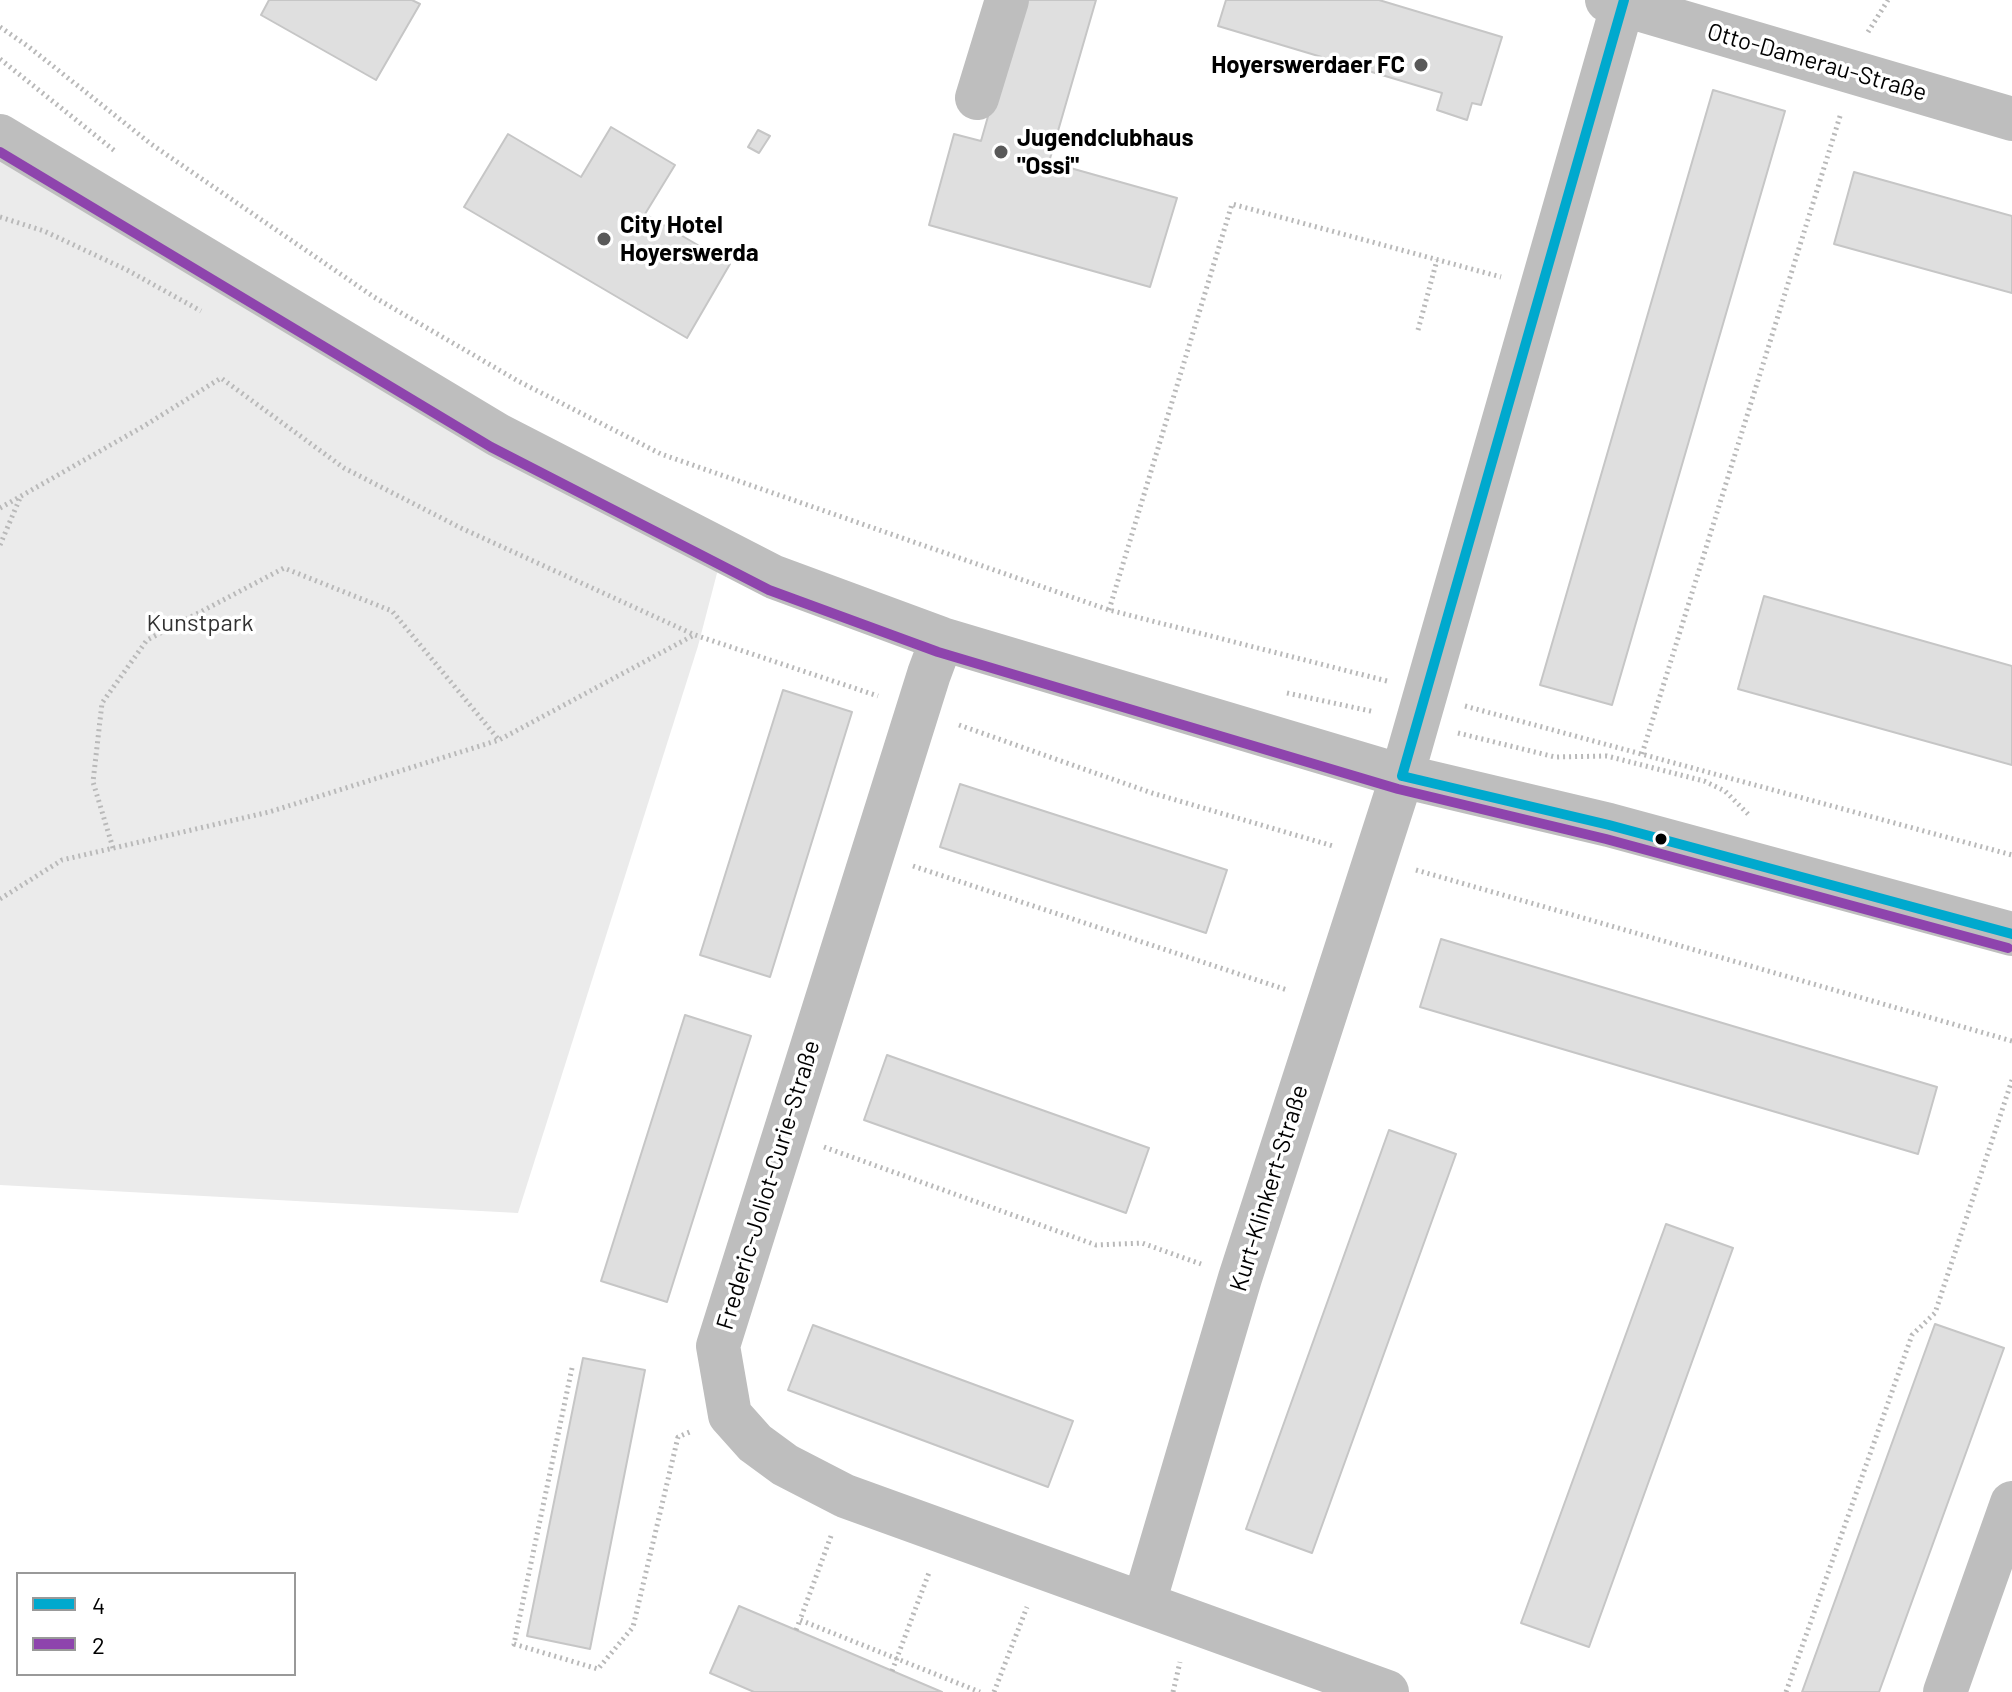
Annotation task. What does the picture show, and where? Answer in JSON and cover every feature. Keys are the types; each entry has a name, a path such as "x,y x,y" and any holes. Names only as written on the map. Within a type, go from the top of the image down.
{"street":[{"path":"977,98 1007,0"},
{"name":"Otto-Damerau-Straße","path":"1618,2 2012,119"},
{"name":"Kurt-Klinkert-Straße","path":"1144,1603 1240,1278 1402,776 1618,2"},
{"path":"0,136 498,435 774,577 942,639 1402,776 1609,825 2012,934"},
{"name":"Frederic-Joliot-Curie-Straße","path":"730,1415 718,1346 942,639"},
{"path":"730,1415 755,1443 785,1465 845,1496 1387,1692"},
{"path":"1945,1692 2012,1503"}],"path":[{"path":"1642,754 1862,41 1888,0"},
{"path":"0,27 163,153 374,297 518,381 661,454 1109,610 1422,707 1555,757 1607,756 1704,781 1725,791 1746,814 1757,817"},
{"path":"0,59 119,154"},
{"path":"1109,610 1232,204 1512,280"},
{"path":"1418,330 1437,260"},
{"path":"0,508 221,378 344,468 490,542 695,635 918,709 1152,793 2012,1041"},
{"path":"0,545 20,498"},
{"path":"113,848 93,782 102,703 147,640 284,568 392,611 499,740"},
{"path":"0,899 62,860 269,812 499,740 695,635"},
{"path":"1286,693 1345,704 1464,705 2012,855"},
{"path":"874,853 1327,1003"},
{"path":"1786,1692 1912,1335 1935,1313 2012,1080"},
{"path":"785,1134 1096,1245 1142,1243 1240,1278"},
{"path":"572,1368 514,1644 598,1669 633,1627 678,1437 730,1415"},
{"path":"796,1630 845,1496"},
{"path":"892,1671 945,1532"},
{"path":"994,1692 1043,1567"},
{"path":"800,1620 980,1692"}],"green space":[{"name":"Kunstpark","path":"0,138 722,554 698,646 518,1213 0,1185"}],"building":[{"path":"269,0 412,0 420,4 376,80 261,15"},
{"name":"Jugendclubhaus \"Ossi\"","path":"1021,0 1096,0 1049,162 1177,198 1150,287 929,225 954,134 981,141"},
{"name":"Hoyerswerdaer FC","path":"1226,0 1379,0 1502,37 1481,105 1472,103 1467,120 1437,110 1442,93 1218,26"},
{"path":"1713,90 1785,111 1612,705 1540,685"},
{"name":"City Hotel Hoyerswerda","path":"611,127 675,165 645,214 730,264 687,338 464,207 508,134 581,177"},
{"path":"758,130 770,136 759,153 748,147"},
{"path":"1854,172 2012,216 2012,293 1834,244"},
{"path":"1764,596 2012,666 2012,765 1738,689"},
{"path":"783,690 852,712 770,977 700,955"},
{"path":"960,784 1227,870 1206,933 940,847"},
{"path":"1441,939 1937,1087 1918,1154 1420,1007"},
{"path":"685,1015 751,1036 667,1302 601,1281"},
{"path":"887,1055 1149,1148 1126,1213 864,1120"},
{"path":"1389,1130 1456,1154 1312,1553 1246,1529"},
{"path":"1666,1224 1733,1248 1589,1647 1521,1623"},
{"path":"1935,1324 2004,1348 1879,1692 1802,1692"},
{"path":"813,1325 1073,1421 1048,1487 788,1390"},
{"path":"583,1358 645,1370 590,1649 527,1636"},
{"path":"739,1606 942,1692 754,1692 710,1673"}],"transit line":[{"name":"4","path":"1402,776 1624,0"},
{"name":"2","path":"0,152 491,447 769,590 938,652 1398,789 1606,839 2008,948"},
{"name":"4","path":"1402,776 1609,825 2012,934"}],"place":[{"name":"Hoyerswerdaer FC","path":"1421,65"},
{"name":"Jugendclubhaus \"Ossi\"","path":"1001,152"},
{"name":"City Hotel Hoyerswerda","path":"604,239"}]}
